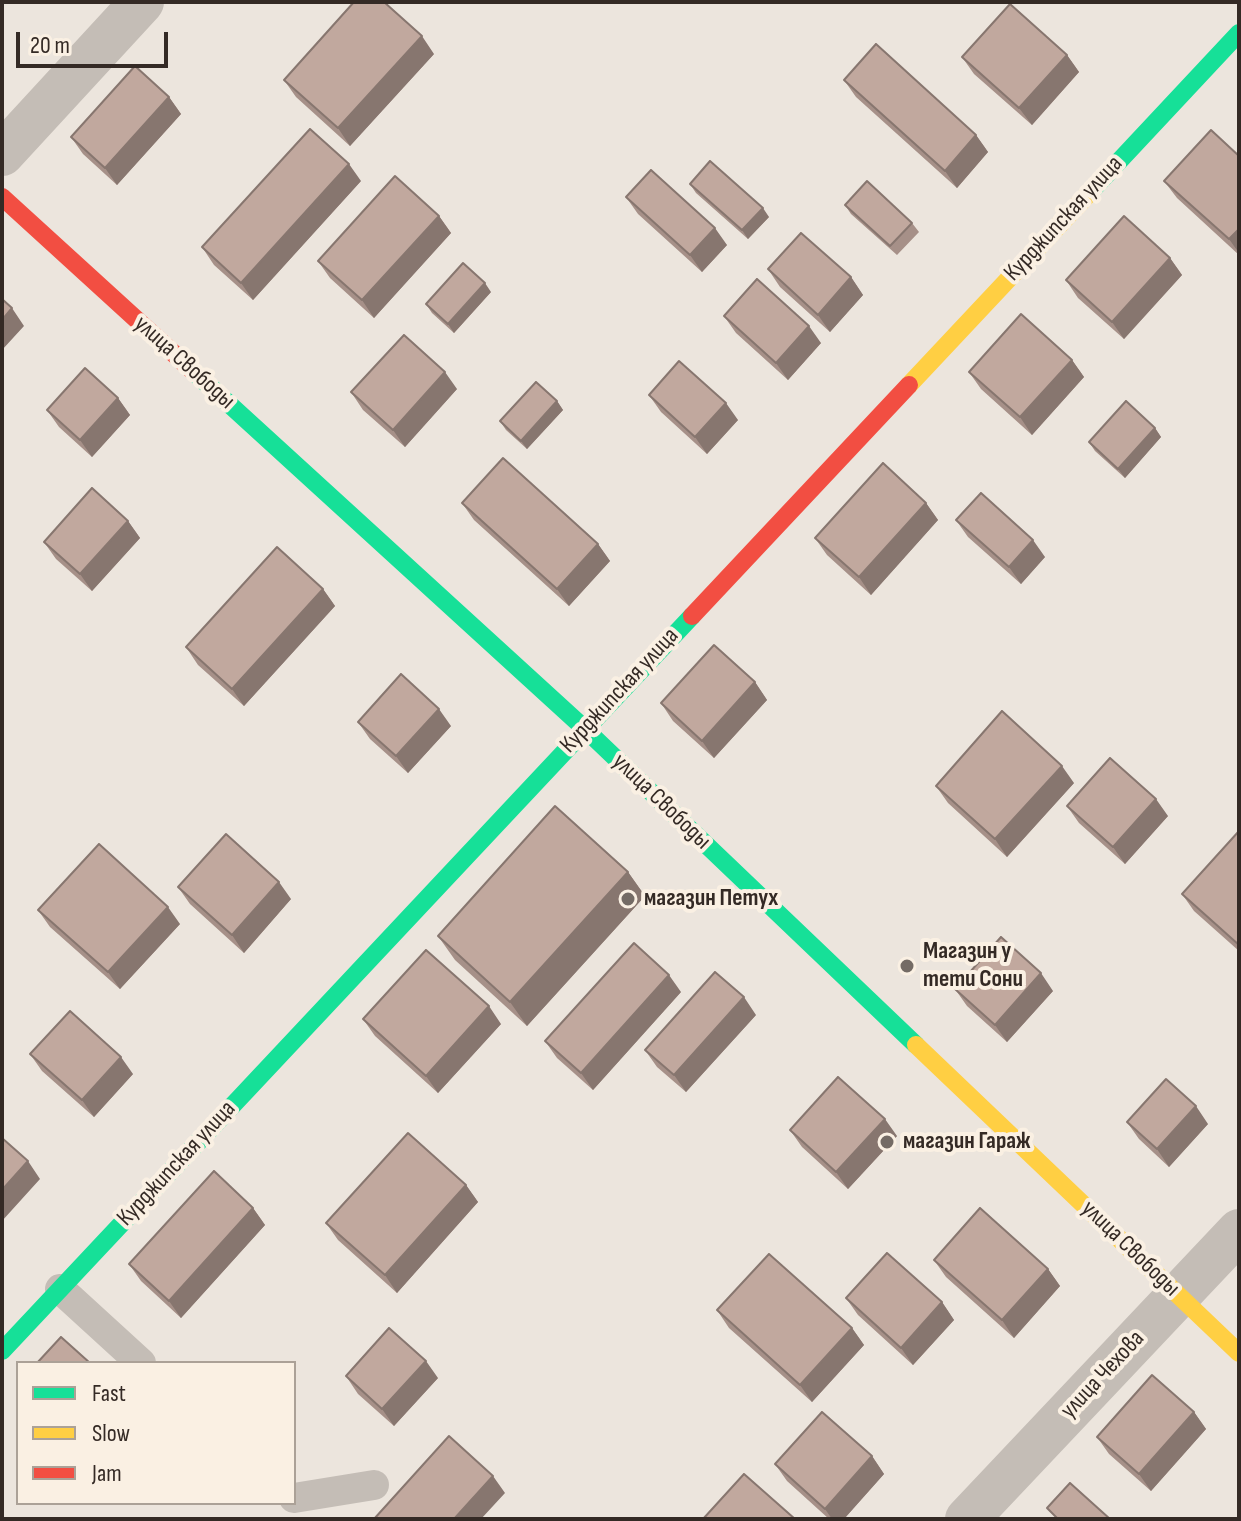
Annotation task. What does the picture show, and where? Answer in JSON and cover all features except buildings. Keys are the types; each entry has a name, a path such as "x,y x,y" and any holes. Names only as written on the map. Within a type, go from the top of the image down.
{"street":[{"path":"2,154 142,2"},
{"name":"Курджипская улица","path":"2,1351 1239,33"},
{"name":"улица Свободы","path":"2,197 585,729 1239,1353"},
{"name":"улица Чехова","path":"967,1519 1239,1231"}],"lane":[{"path":"60,1289 139,1361"},
{"path":"296,1498 374,1485"}],"traffic: fast":[{"path":"1093,189 1239,33"},
{"path":"194,372 585,729 916,1045"},
{"path":"2,1351 692,616"}],"traffic: slow":[{"path":"909,385 1093,189"},
{"path":"916,1045 1239,1353"}],"traffic: jam":[{"path":"2,197 194,372"},
{"path":"692,616 909,385"}],"place":[{"name":"магазин Петух","path":"628,899"},
{"name":"Магазин у тети Сони","path":"907,966"},
{"name":"магазин Гараж","path":"887,1142"}]}
